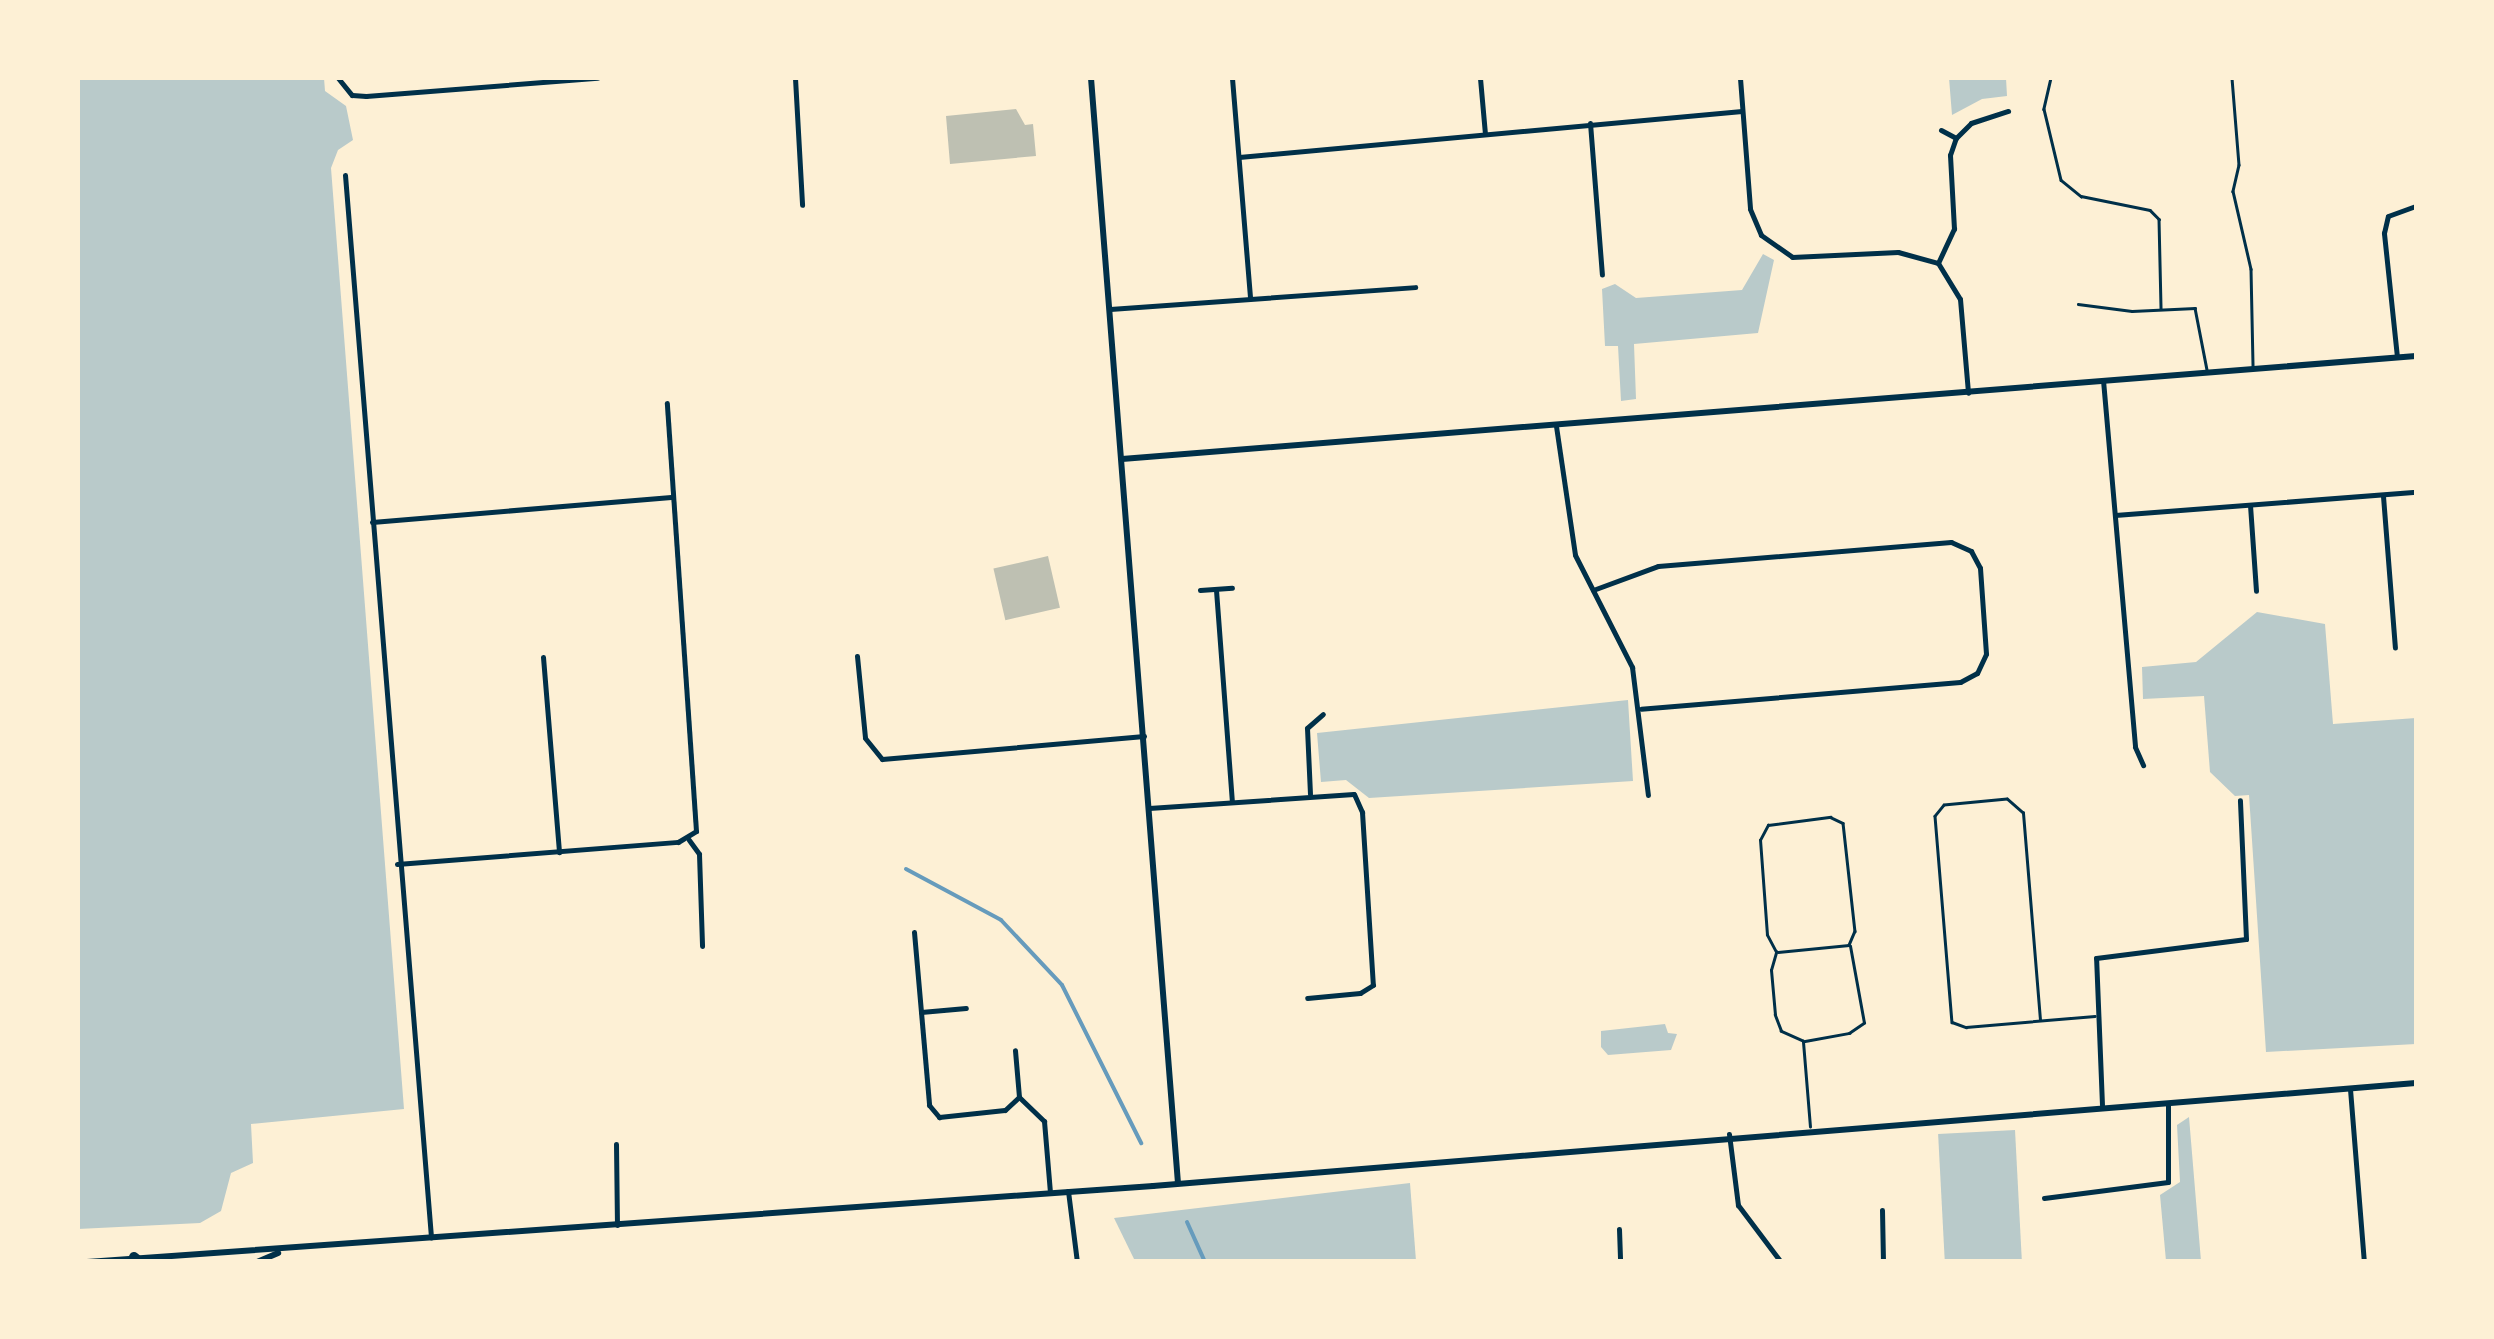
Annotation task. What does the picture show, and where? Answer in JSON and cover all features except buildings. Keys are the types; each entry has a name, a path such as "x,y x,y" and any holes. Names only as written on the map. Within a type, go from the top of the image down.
{"street":[{"path":"338,78 352,95 597,78"},
{"path":"796,78 802,206"},
{"path":"1092,78 1178,1183"},
{"path":"1232,78 1250,298"},
{"path":"1480,78 1485,134"},
{"path":"1740,78 1750,209 1774,247 1814,260 1898,252 1938,263 1960,299 1968,393"},
{"path":"1239,157 1742,110"},
{"path":"1938,263 1954,229 1950,154 1956,138 1971,122 2008,111"},
{"path":"1590,123 1602,275"},
{"path":"1941,130 1956,138"},
{"path":"345,175 397,864 431,1240"},
{"path":"2397,357 2384,233 2388,216 2416,206"},
{"path":"1110,310 1415,287"},
{"path":"1122,460 2416,356"},
{"path":"2103,380 2135,747 2143,765"},
{"path":"666,403 700,820 689,840"},
{"path":"1556,426 1566,526 1632,667 1641,709 1648,795"},
{"path":"2115,515 2416,492"},
{"path":"2383,495 2395,648"},
{"path":"372,522 671,497"},
{"path":"2250,506 2256,591"},
{"path":"1593,590 1658,566 1951,542 1971,550 1980,568 1986,654 1977,673 1960,682 1641,709"},
{"path":"1200,590 1232,588"},
{"path":"1216,590 1232,801"},
{"path":"857,656 864,738 882,759 1144,736"},
{"path":"544,657 559,852"},
{"path":"1310,794 1306,728 1323,714"},
{"path":"1149,808 1348,792 1362,812 1374,974 1368,991 1307,998"},
{"path":"2102,1105 2096,958 2246,939 2240,800"},
{"path":"397,864 689,840"},
{"path":"689,840 699,854 702,946"},
{"path":"914,932 929,1105 939,1117 952,1121 1005,1110 1020,1097"},
{"path":"921,1012 966,1008"},
{"path":"1014,1050 1020,1097 1044,1121 1050,1192"},
{"path":"87,1262 279,1252 1178,1183 1729,1134 2416,1082"},
{"path":"2350,1089 2364,1262"},
{"path":"2044,1198 2168,1182 2168,1101"},
{"path":"1729,1134 1738,1205 1781,1262"},
{"path":"616,1144 617,1226"},
{"path":"1068,1190 1077,1262"},
{"path":"1882,1210 1883,1262"},
{"path":"1619,1229 1620,1262"},
{"path":"256,1262 279,1252"}],"lane":[{"path":"2051,78 2044,109 2061,180 2081,196 2150,210 2159,218 2161,310"},
{"path":"2232,78 2239,166 2233,191 2251,269 2253,368"},
{"path":"2078,304 2201,312 2207,372"},
{"path":"2040,1020 2023,813 2006,799 1944,805 1935,816 1951,1018 1960,1027 2096,1016"},
{"path":"1830,817 1848,830 1855,932 1849,945 1864,1023 1849,1033 1803,1042 1780,1030 1771,970 1776,952 1767,935 1762,831 1778,822 1830,817"},
{"path":"1776,952 1849,945"},
{"path":"1803,1042 1810,1128"}],"shaded area":[{"path":"78,78 324,78 325,91 346,106 353,140 338,150 331,168 404,1109 251,1124 253,1163 231,1173 221,1211 200,1223 78,1229"},
{"path":"1949,78 2006,78 2007,96 1982,99 1952,115"},
{"path":"1763,254 1774,260 1758,333 1634,344 1636,399 1621,401 1618,346 1605,346 1602,289 1615,284 1636,298 1742,290"},
{"path":"2257,612 2325,624 2333,724 2416,718 2416,1044 2266,1052 2249,795 2235,796 2210,772 2204,696 2143,699 2142,667 2196,662"},
{"path":"1628,700 1633,781 1369,798 1346,780 1321,782 1317,733"},
{"path":"1665,1024 1668,1033 1677,1034 1671,1050 1608,1055 1601,1047 1601,1031"},
{"path":"2189,1117 2201,1261 2166,1261 2160,1195 2180,1182 2177,1125"},
{"path":"2015,1130 2022,1261 1945,1262 1938,1134"},
{"path":"1410,1183 1416,1261 1135,1261 1114,1218"}],"waterway":[{"path":"906,869 1001,920 1062,985 1141,1143"},
{"path":"1187,1222 1205,1262"}]}
